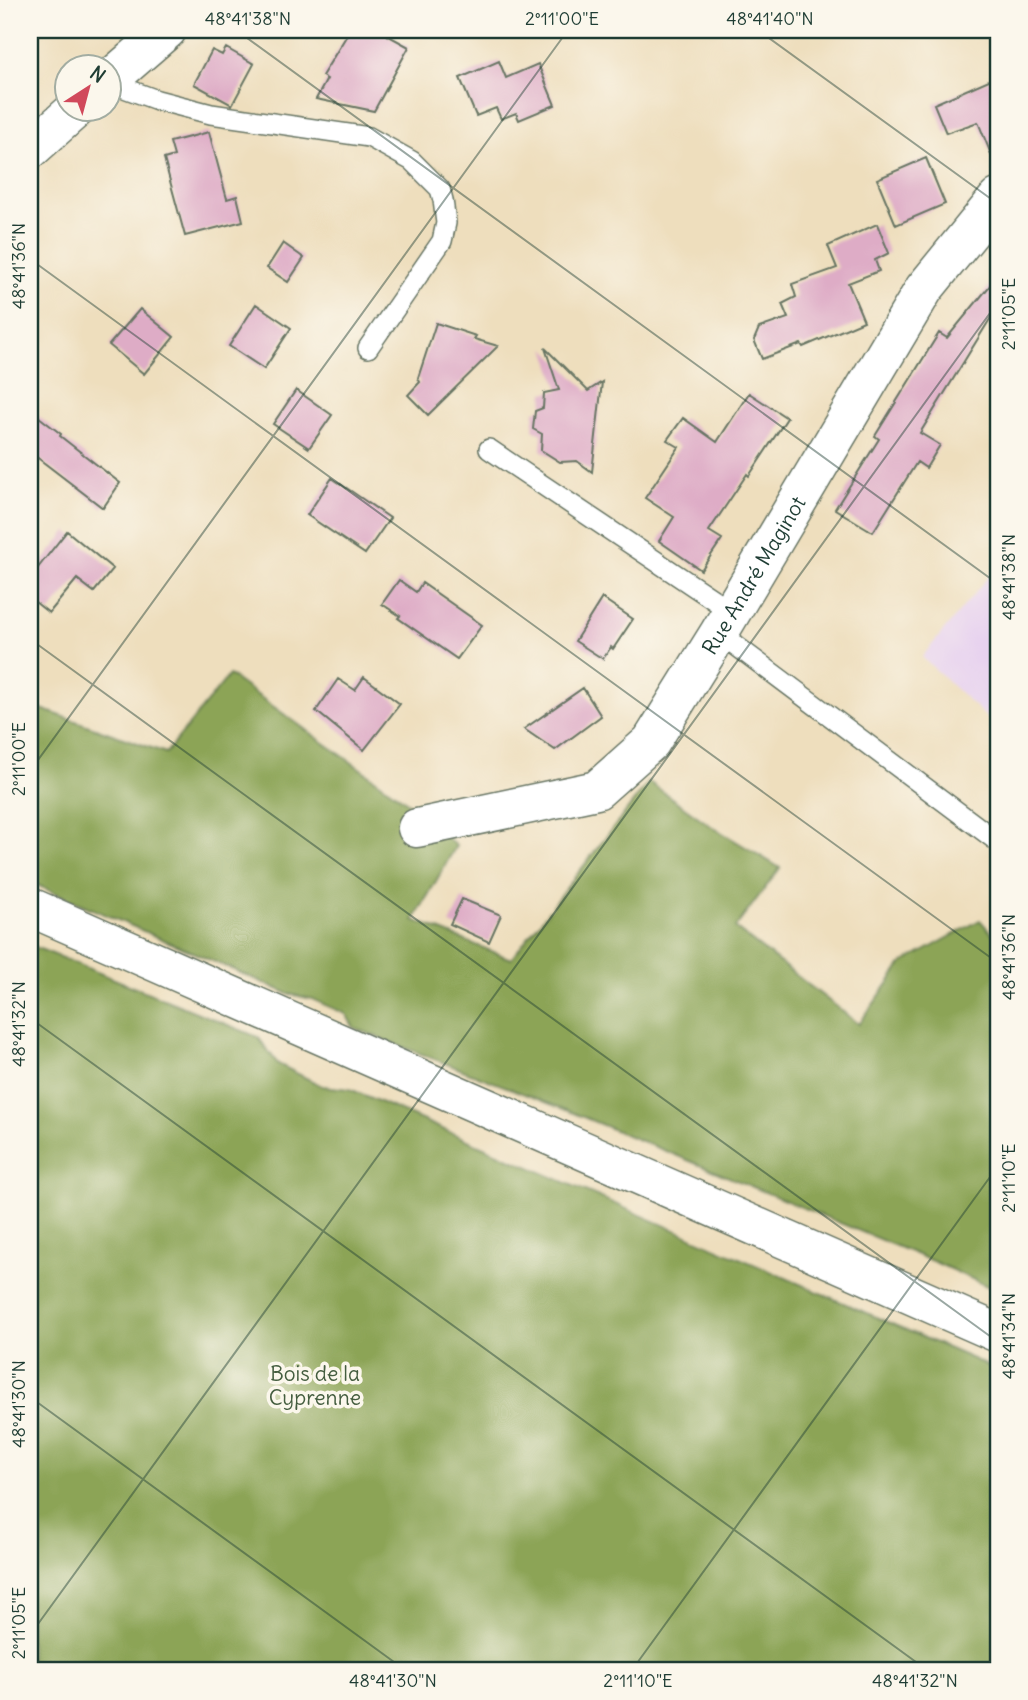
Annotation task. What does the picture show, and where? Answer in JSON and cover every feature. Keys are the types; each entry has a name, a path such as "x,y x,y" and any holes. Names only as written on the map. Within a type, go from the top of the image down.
{"main road":[{"path":"122,69 167,30"},
{"path":"30,150 62,122"},
{"name":"Rue André Maginot","path":"417,828 597,790 651,742 726,622 923,289 998,198"},
{"path":"30,907 998,1333"}],"lane":[{"path":"122,86 157,100 211,114 369,137 412,161 440,189 446,223 442,241 368,348"},
{"path":"489,449 726,622 998,842"}],"shaded area":[{"path":"998,565 998,728 922,657"}],"green space":[{"path":"229,675 410,804 456,846 414,920 511,959 649,782 711,826 780,868 735,928 859,1024 903,963 980,920 998,940 998,1291 937,1263 571,1112 354,1028 346,1014 312,999 289,994 30,882 30,705 166,753"},
{"name":"Bois de la Cyprenne","path":"30,945 258,1037 278,1064 322,1086 350,1089 998,1370 998,1670 30,1670"}],"building":[{"path":"350,30 378,30 409,47 374,111 316,99 327,79 322,76"},
{"path":"226,48 254,64 232,105 194,84 212,50 222,55"},
{"path":"499,61 506,78 538,64 555,105 519,120 516,113 501,119 496,108 476,116 460,78"},
{"path":"998,76 997,169 978,122 946,133 934,104"},
{"path":"209,132 227,199 237,196 243,221 185,236 164,159 174,156 170,142"},
{"path":"926,158 945,204 896,225 877,179"},
{"path":"877,224 889,253 875,260 879,271 848,283 864,321 803,347 801,344 762,359 754,340 759,328 788,318 782,304 796,297 792,284 837,268 828,246"},
{"path":"283,243 304,258 288,282 267,268"},
{"path":"997,277 998,306 920,433 940,445 926,468 917,462 873,532 835,509 879,439 875,436 939,333 947,338"},
{"path":"256,304 291,328 264,369 229,346"},
{"path":"140,309 174,337 144,374 109,345"},
{"path":"436,323 498,346 428,415 408,395 420,382 418,378"},
{"path":"545,348 588,391 602,382 592,472 577,461 560,462 541,450 542,434 533,429 535,411 543,408 544,393 559,390"},
{"path":"296,390 332,415 309,448 273,424"},
{"path":"749,393 787,418 709,531 722,539 701,570 659,541 674,517 645,498 679,447 667,440 683,418 717,442"},
{"path":"30,410 120,483 103,508 30,452"},
{"path":"332,478 390,518 365,554 307,515"},
{"path":"67,531 113,569 94,592 77,579 49,613 30,598 30,578"},
{"path":"399,580 416,592 422,583 482,625 457,659 382,604"},
{"path":"602,598 633,619 603,659 575,641"},
{"path":"364,677 400,704 364,750 316,711 338,679 355,690"},
{"path":"583,688 601,716 555,750 524,729"},
{"path":"462,899 501,915 489,942 450,924"}]}
